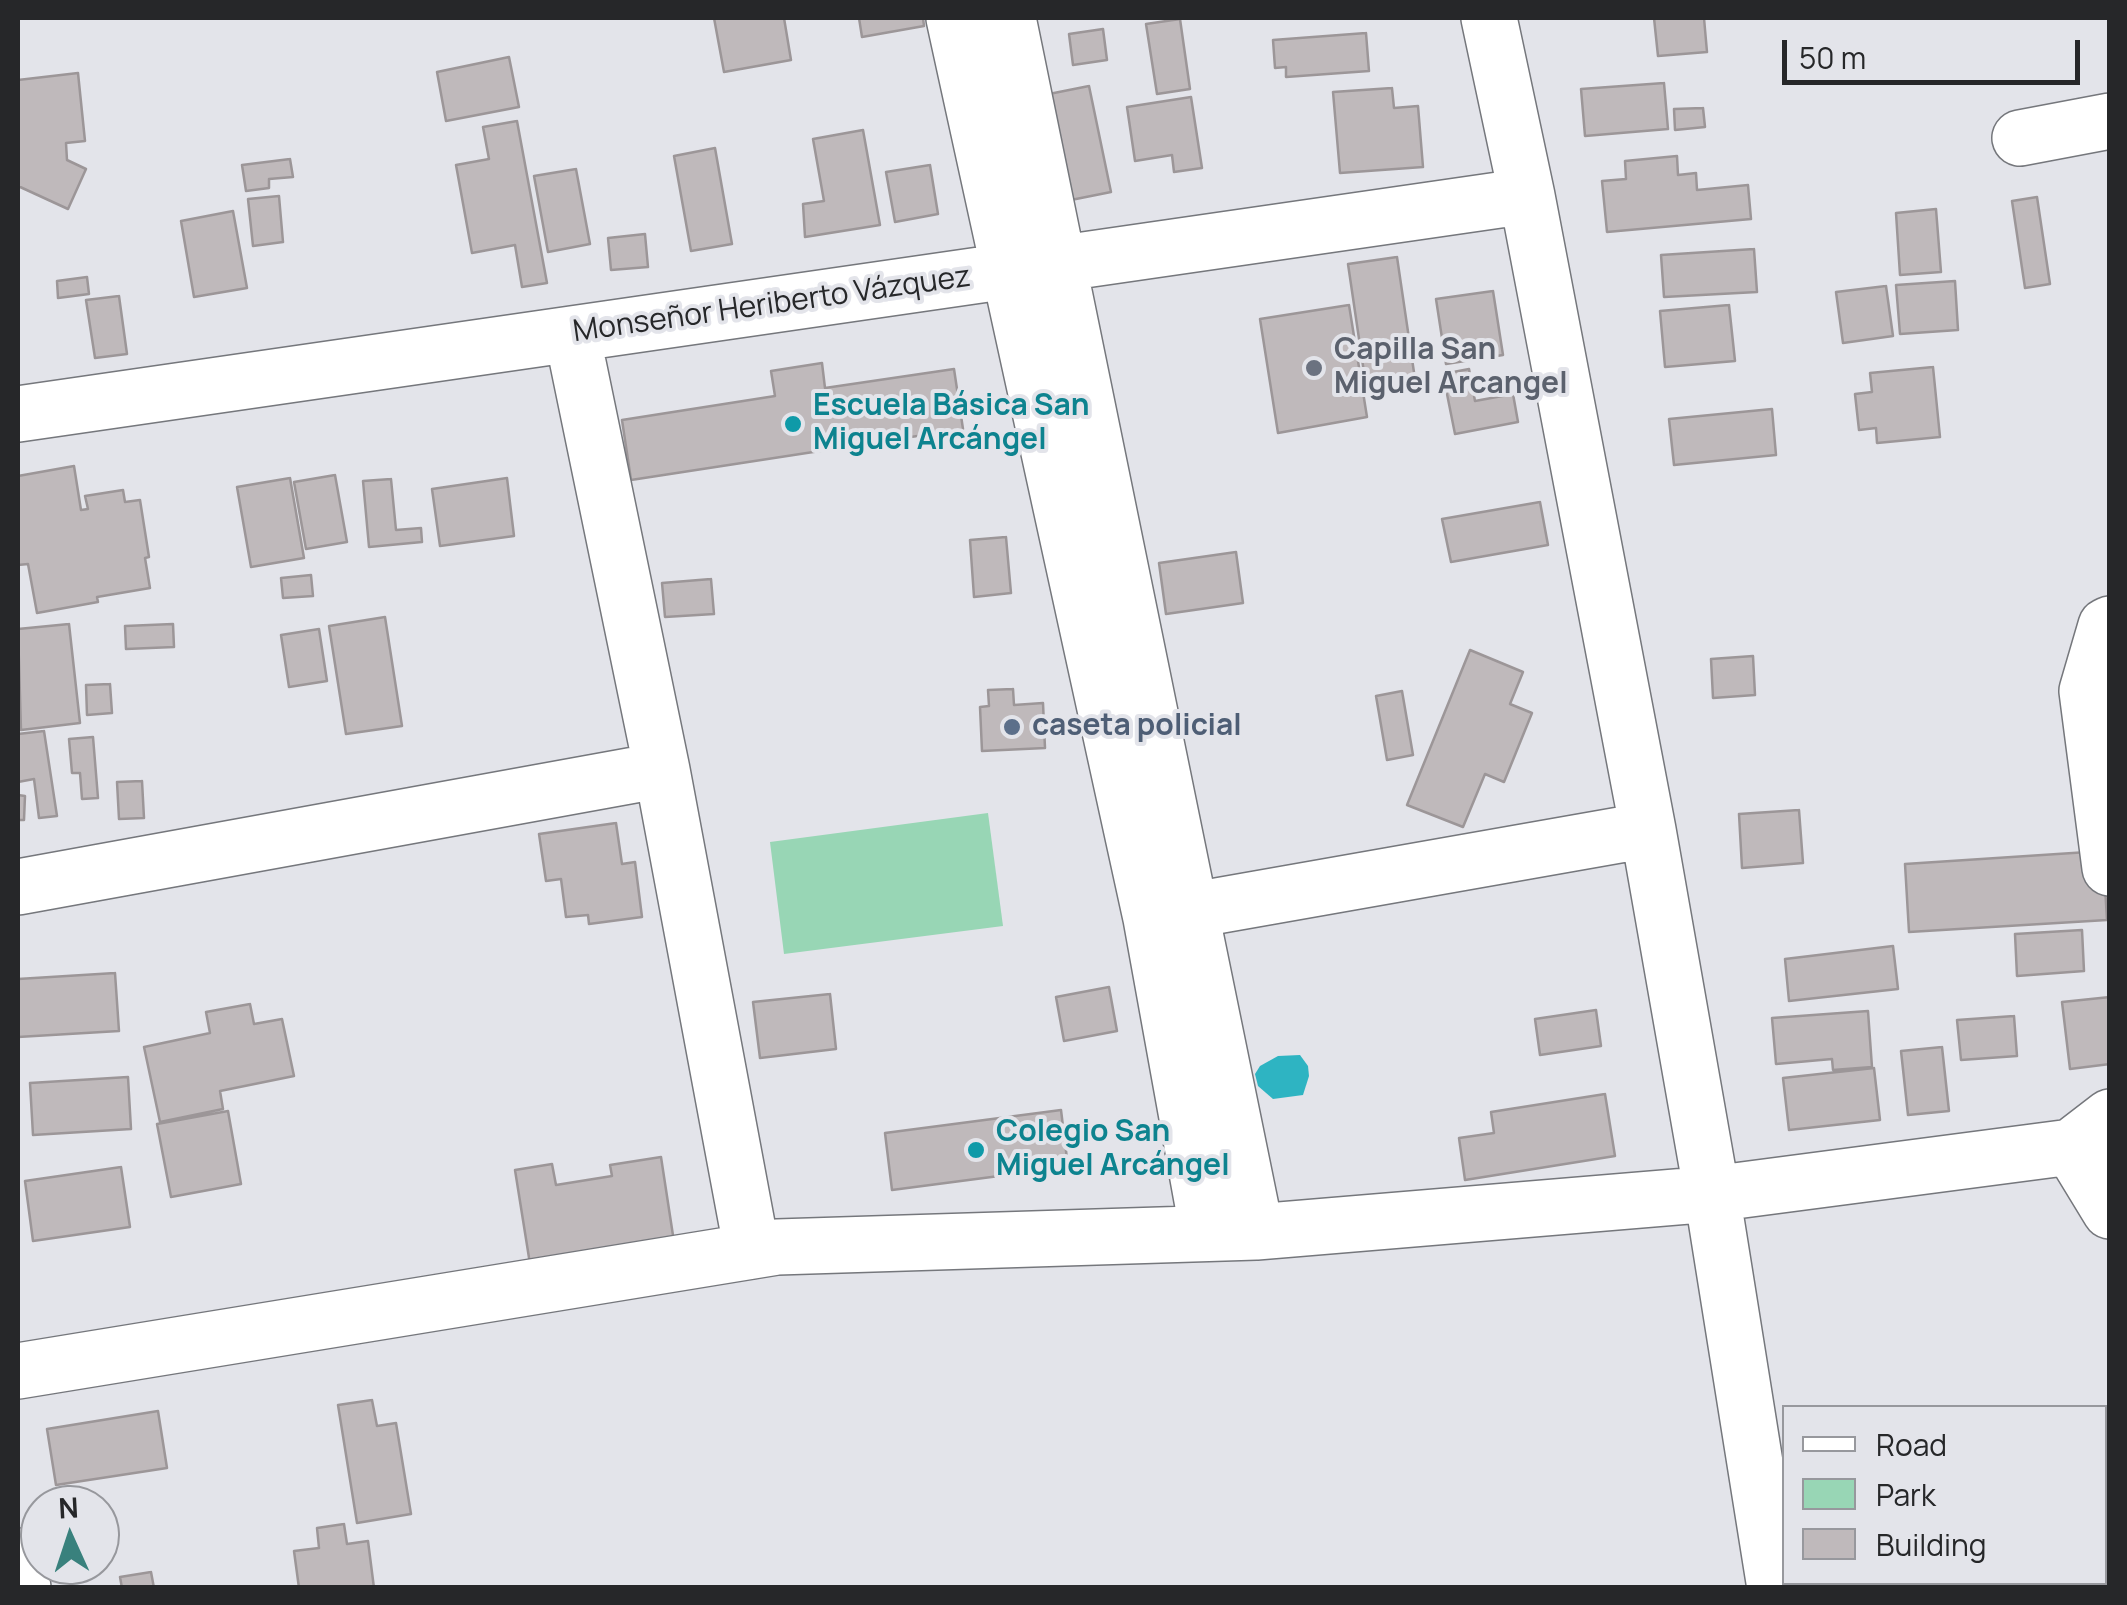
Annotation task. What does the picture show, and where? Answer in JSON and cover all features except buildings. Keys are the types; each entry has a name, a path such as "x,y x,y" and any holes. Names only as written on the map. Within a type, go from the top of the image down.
{"street":[{"path":"954,18 1033,267 1170,914 1232,1233"},
{"path":"1008,18 1033,267"},
{"path":"1489,18 1528,196 1648,830 1775,1588"},
{"path":"2020,138 2110,122"},
{"name":"Monseñor Heriberto Vázquez","path":"18,414 1528,196"},
{"path":"572,334 662,770 752,1252"},
{"path":"2110,624 2106,626 2086,691 2110,868"},
{"path":"18,887 662,770"},
{"path":"1170,914 1648,830"},
{"path":"18,1371 778,1248 1232,1233 1712,1194 2090,1132 2110,1212"},
{"path":"18,1556 22,1588"}],"green space":[{"path":"988,813 1003,926 784,954 770,842"}],"water":[{"path":"1300,1055 1308,1066 1309,1076 1303,1095 1273,1099 1258,1086 1255,1074 1260,1066 1278,1056"}],"place":[{"name":"Capilla San Miguel Arcangel","path":"1314,368"},
{"name":"Escuela Básica San Miguel Arcángel","path":"793,424"},
{"name":"caseta policial","path":"1012,727"},
{"name":"Colegio San Miguel Arcángel","path":"976,1150"}]}
